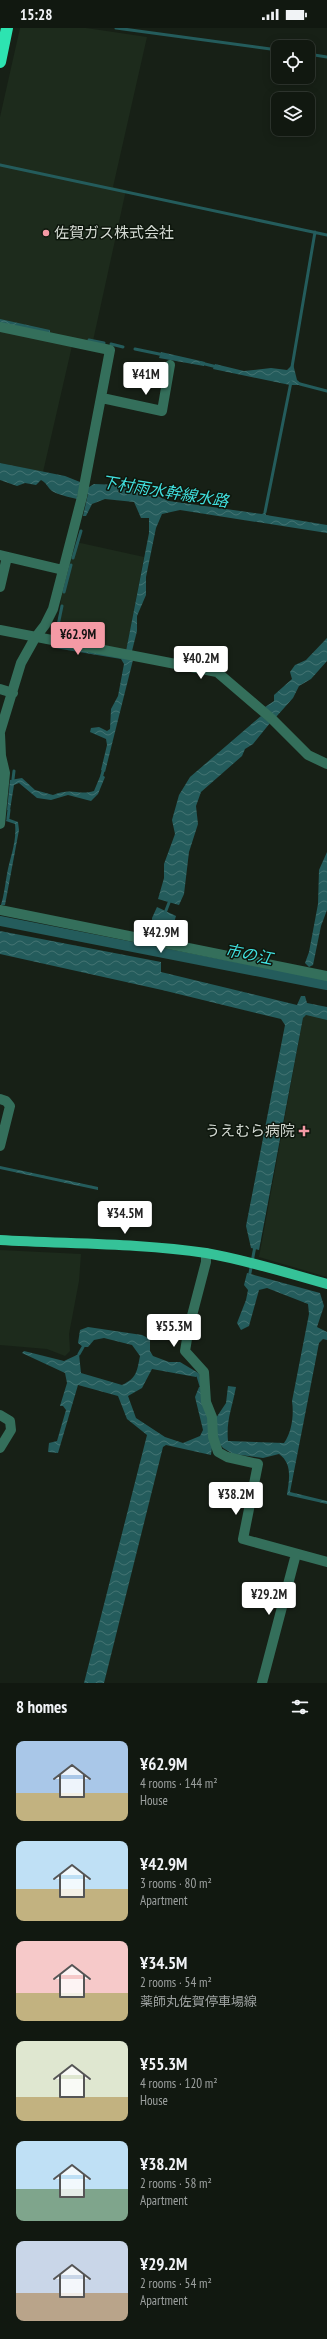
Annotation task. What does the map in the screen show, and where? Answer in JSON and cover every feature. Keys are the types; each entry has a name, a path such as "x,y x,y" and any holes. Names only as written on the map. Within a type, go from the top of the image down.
{"highway":[{"path":"0,62 7,28"}],"main road":[{"path":"0,1240 155,1247 206,1253 258,1265 327,1284"}],"street":[{"path":"0,327 110,350 82,497 53,609 45,626 35,638 21,663 0,733 1,756 5,774 0,824"},
{"path":"102,398 162,411 170,365"},
{"path":"0,587 3,556 63,570"},
{"path":"0,630 35,638 217,672 268,716 308,755 327,764"},
{"path":"0,690 13,693"},
{"path":"0,910 327,976"},
{"path":"0,1099 6,1101 10,1106 0,1146"},
{"path":"206,1253 206,1262 189,1327 185,1351 204,1372 206,1402 212,1417 214,1441 218,1452 227,1457 258,1464 243,1539 327,1562"},
{"path":"0,1416 10,1421 11,1430 0,1448"},
{"path":"262,1683 296,1554"}],"shaded area":[{"path":"20,28 86,28 147,37 113,187 126,190 91,350 72,346 43,472 0,463 0,117"},
{"path":"76,542 144,557 126,651 55,638 63,588"},
{"name":"うえむら病院","path":"306,1015 327,1020 327,1277 259,1257 303,1018"},
{"path":"0,1250 81,1254 79,1281 69,1334 70,1351 65,1356 47,1349 0,1345"}],"water":[{"path":"0,319 50,330 50,334 0,323"},
{"path":"161,352 205,362 204,366 159,358"},
{"path":"215,364 244,371 271,368 287,370 293,364 297,380 303,385 290,385 213,369"},
{"path":"0,463 65,476 80,482 80,485 89,487 94,484 120,485 146,491 169,501 262,514 265,512 266,515 327,525 327,533 180,510 162,514 156,528 146,577 146,595 137,616 137,631 132,651 126,651 149,533 149,518 141,518 134,502 105,499 92,504 86,516 83,516 88,494 78,493 77,499 64,496 52,491 45,482 41,480 36,485 25,483 17,486 0,480"},
{"path":"327,638 327,661 311,679 299,686 293,698 276,717 265,707 274,701 274,695 292,679 290,672 295,665 306,660"},
{"path":"56,645 133,660 105,772 101,770 107,745 106,739 90,732 91,728 99,727 107,731 110,729 111,709 118,696 124,664 121,659 55,648"},
{"path":"261,716 270,723 253,744 245,749 242,756 201,792 196,806 198,824 189,852 184,894 179,905 158,899 164,878 164,864 175,834 172,820 179,795 190,777"},
{"path":"101,774 105,777 98,794 91,801 68,795 51,800 37,798 19,783 14,785 10,810 7,810 10,780 22,778 35,790 53,795 66,792 84,793 94,791"},
{"path":"7,818 18,822 19,830 5,905 1,905 15,837 15,824 6,821"},
{"path":"327,852 327,910 321,926 313,965 309,967 305,963 309,952 318,904 319,870"},
{"path":"157,907 176,916 173,926 165,937 153,934 152,918"},
{"path":"0,931 161,962 161,972 297,1005 301,996 305,996 307,1003 327,1007 327,1020 306,1015 303,1018 259,1250 251,1248 246,1226 285,1025 281,1019 162,990 0,954"},
{"path":"0,1166 98,1187 98,1190 0,1169"},
{"path":"247,1273 320,1293 324,1306 317,1327 327,1332 327,1340 323,1339 319,1343 290,1492 327,1501 327,1504 287,1495 289,1478 288,1467 279,1454 263,1458 233,1454 223,1448 217,1441 216,1418 226,1403 228,1386 236,1387 229,1421 228,1441 284,1443 289,1434 292,1423 292,1401 309,1314 308,1304 267,1288 259,1290 249,1326 241,1330 237,1323 246,1300 248,1290 244,1285"},
{"path":"88,1327 142,1335 150,1339 150,1351 153,1356 169,1362 180,1362 200,1374 196,1377 152,1369 142,1388 128,1396 136,1418 165,1437 183,1443 200,1436 203,1430 195,1397 199,1387 204,1386 212,1447 211,1455 166,1445 163,1447 104,1683 84,1683 147,1435 127,1419 118,1396 78,1385 58,1453 48,1452 49,1443 57,1441 66,1410 63,1406 60,1406 67,1383 65,1373 22,1353 24,1351 64,1361 79,1354 81,1373 122,1385 131,1380 136,1374 140,1356 132,1345 104,1338 94,1340 88,1347 83,1347 78,1343 80,1330"}],"waterway":[{"path":"116,28 271,49"},
{"path":"315,55 327,57"},
{"path":"0,165 327,235"},
{"path":"292,367 315,232"},
{"path":"89,340 104,343"},
{"path":"111,344 123,347"},
{"path":"135,349 164,355"},
{"path":"201,363 217,367"},
{"path":"265,512 291,382"},
{"path":"300,384 327,391"},
{"path":"73,558 81,531"},
{"path":"64,592 71,565"},
{"path":"56,635 62,606"},
{"path":"13,779 14,771"},
{"path":"102,775 103,771"},
{"path":"8,818 9,810"},
{"path":"165,913 170,900"},
{"name":"市の江","path":"0,921 327,985"},
{"path":"250,1273 255,1246"},
{"path":"79,1354 83,1347"},
{"path":"198,1376 201,1386"}],"place":[{"name":"佐賀ガス株式会社","path":"46,233"},
{"name":"うえむら病院","path":"304,1131"}],"water label":[{"name":"下村雨水幹線水路","path":"165,491"}]}
